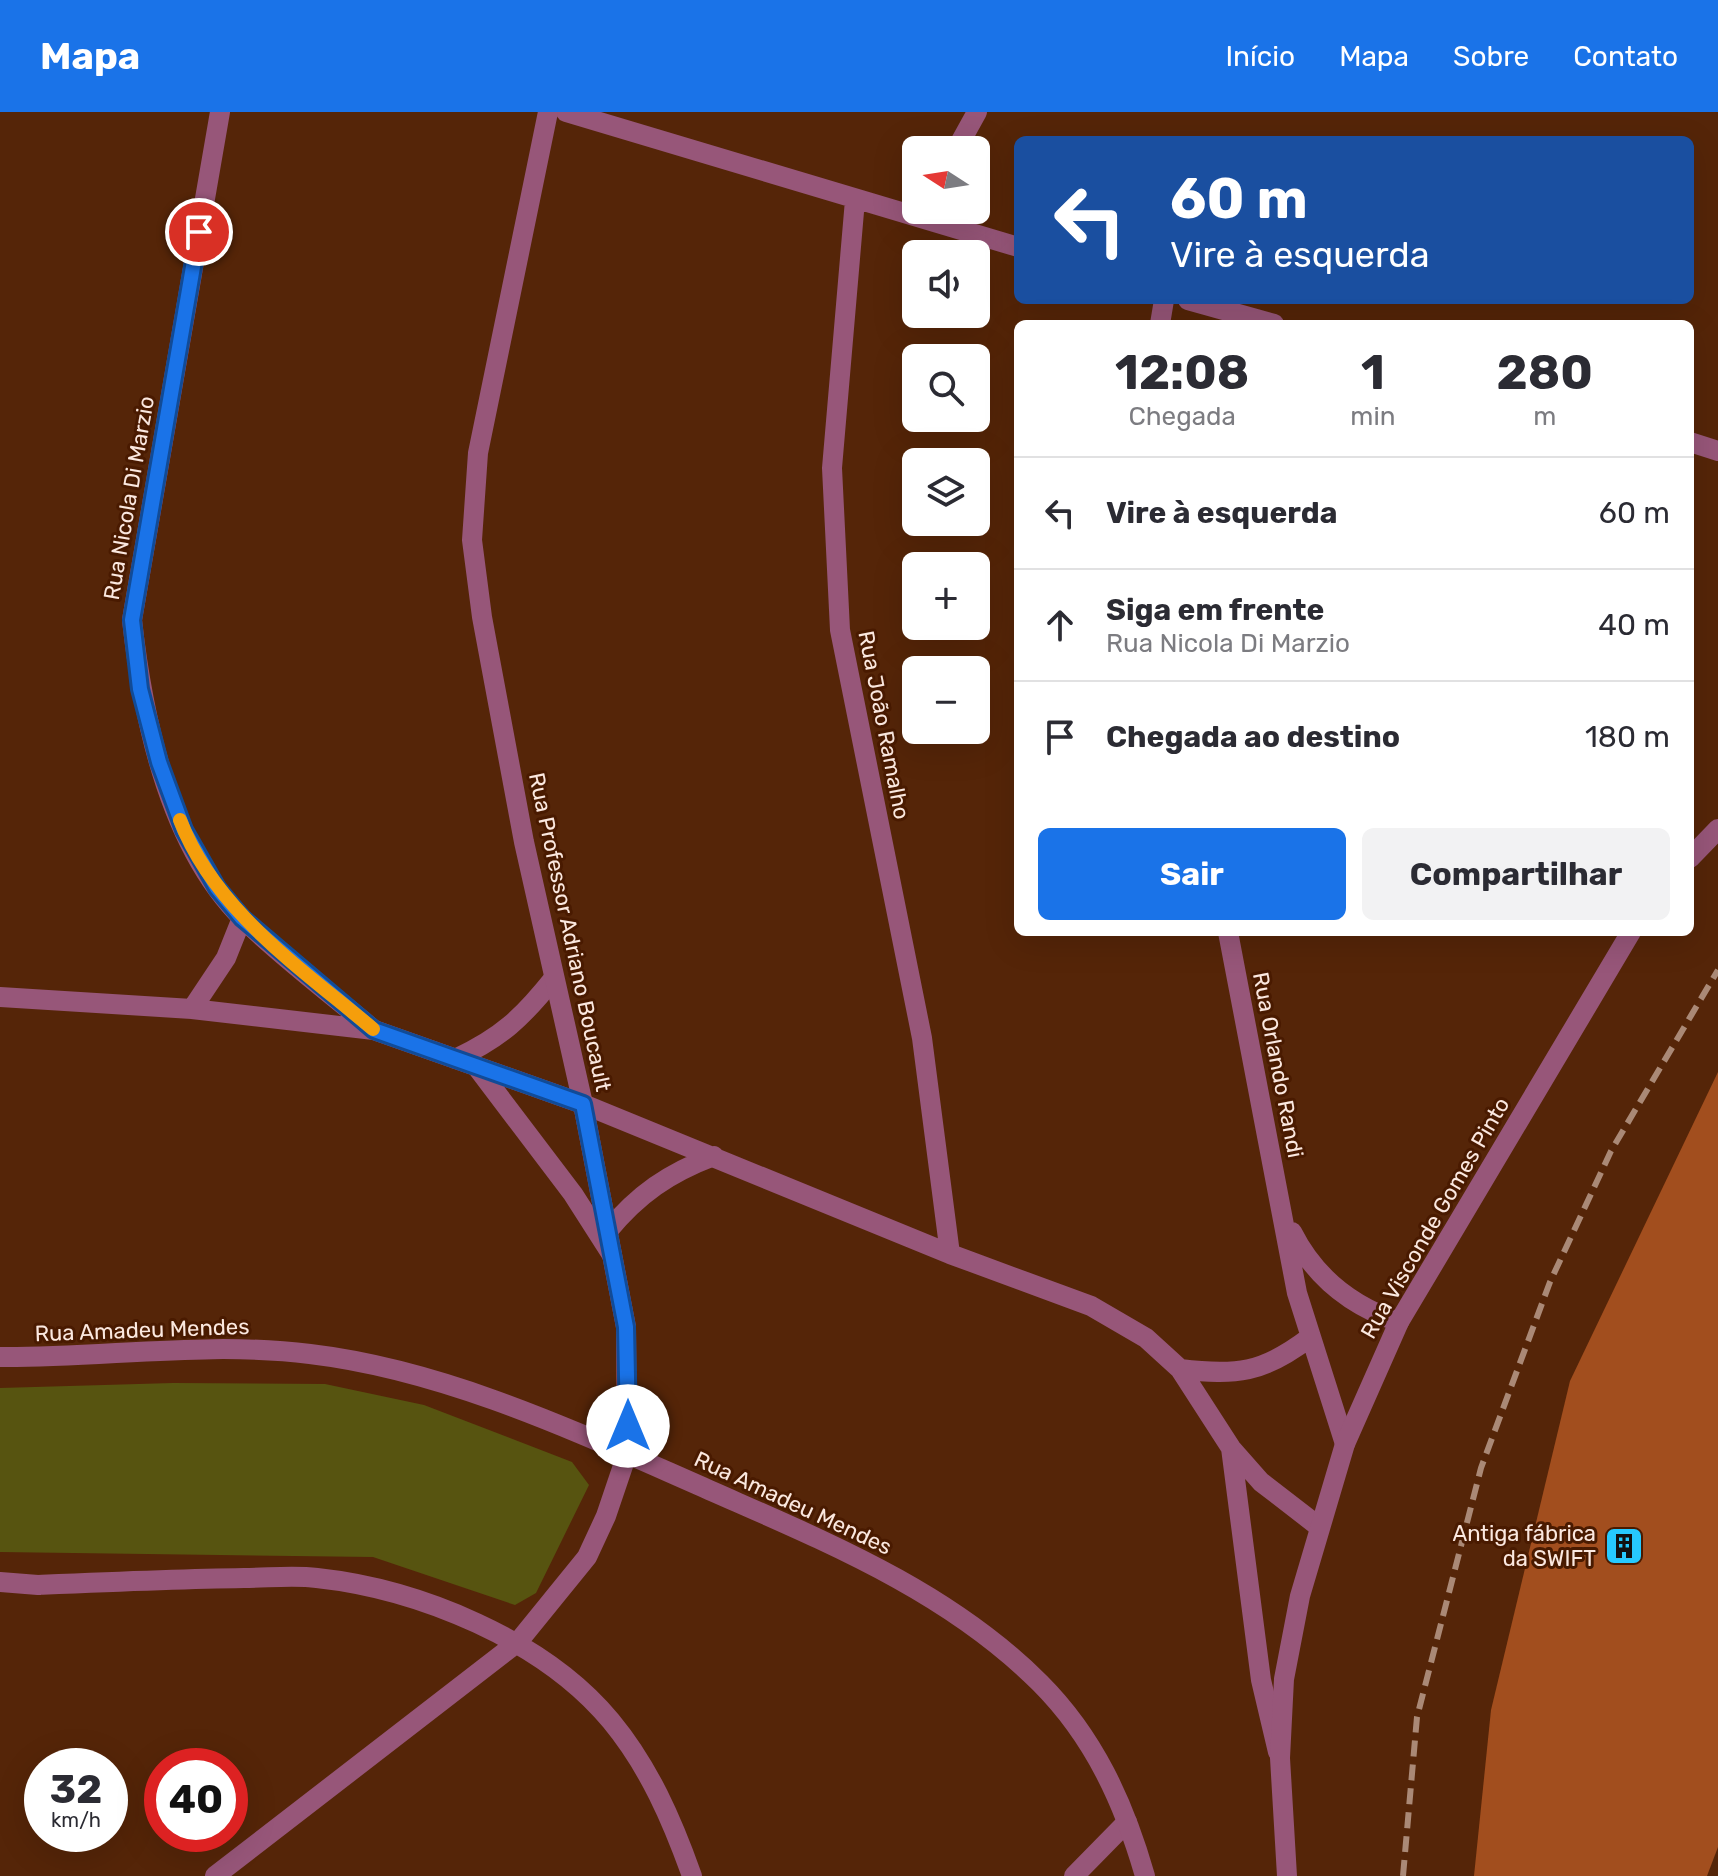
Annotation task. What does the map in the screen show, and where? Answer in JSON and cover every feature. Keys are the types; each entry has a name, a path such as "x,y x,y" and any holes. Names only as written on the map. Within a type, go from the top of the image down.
{"street":[{"name":"Rua Nicola Di Marzio","path":"220,112 132,620 140,689 164,776 184,830 217,888 242,918 374,1030"},
{"name":"Rua Professor Adriano Boucault","path":"215,1876 518,1642 587,1557 606,1516 627,1454 626,1327 583,1104 524,842 482,617 472,540 478,453 548,112"},
{"path":"566,112 855,200 902,209"},
{"path":"964,136 977,112"},
{"name":"Rua João Ramalho","path":"855,200 832,468 840,630 922,1038 950,1254"},
{"path":"953,224 1014,246"},
{"path":"1202,304 1260,320"},
{"path":"1694,443 1718,451"},
{"path":"1694,854 1718,829"},
{"path":"192,1009 226,958 242,918"},
{"name":"Rua Orlando Randi","path":"1229,936 1309,1338 1345,1444"},
{"name":"Rua Visconde Gomes Pinto","path":"1287,1876 1280,1758 1284,1679 1318,1526 1345,1444 1399,1322 1629,936"},
{"path":"455,1059 492,1042 514,1025 554,978"},
{"path":"0,997 192,1009 374,1030 583,1104 950,1254 1091,1306 1146,1338 1180,1369 1231,1448 1261,1482 1318,1526"},
{"path":"476,1066 573,1194 612,1255"},
{"path":"607,1232 642,1194 665,1177 714,1156"},
{"name":"Rua Orlando Randi","path":"1281,1206 1303,1252 1324,1279 1368,1311 1399,1322"},
{"path":"1180,1369 1224,1375 1252,1371 1283,1357 1309,1338"},
{"name":"Rua Amadeu Mendes","path":"0,1357 233,1348 308,1353 367,1363 435,1380 627,1454 917,1587 970,1623 1042,1685 1083,1733 1112,1781 1145,1876"},
{"path":"1231,1448 1261,1680 1280,1758"},
{"path":"0,1582 38,1585 316,1578 391,1592 458,1615 518,1642 610,1719 646,1771 676,1831 692,1876"},
{"path":"1074,1876 1127,1822"}],"shaded area":[{"path":"173,1383 325,1384 424,1405 572,1462 589,1485 536,1593 515,1605 373,1557 0,1552 0,1388"}],"building":[{"name":"Antiga fábrica da SWIFT","path":"1718,1072 1718,1847 1707,1876 1474,1876 1491,1710 1570,1381"}],"railway":[{"path":"1403,1876 1417,1717 1481,1468 1550,1282 1611,1151 1718,970"}],"slow traffic":[{"path":"180,820 217,888 242,918 373,1029"}],"place":[{"name":"Antiga fábrica da SWIFT","path":"1624,1546"}],"route":[{"path":"199,232 132,620 140,689 159,762 184,830 217,888 242,918 374,1030 583,1104 626,1327 628,1426"}]}
